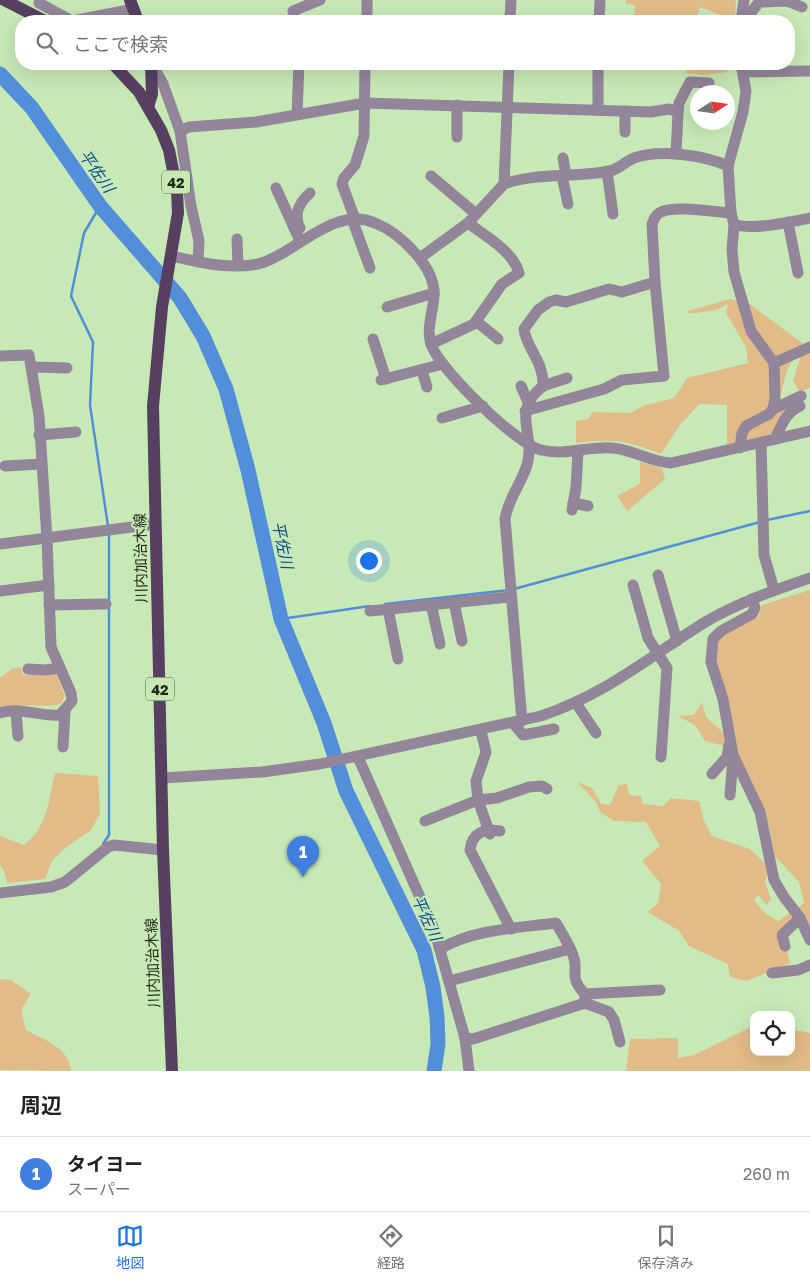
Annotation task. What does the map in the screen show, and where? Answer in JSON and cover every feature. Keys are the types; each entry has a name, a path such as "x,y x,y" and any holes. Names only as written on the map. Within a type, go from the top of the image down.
{"main road":[{"path":"4,0 33,15"},
{"name":"川内加治木線","path":"120,70 132,82 148,106 169,150 174,168 178,213 162,307 153,406 163,850 172,1071"},
{"path":"121,70 135,80 145,74 147,70"},
{"path":"148,106 152,94 151,70"}],"street":[{"path":"294,15 293,11 306,3 320,0"},
{"path":"366,15 367,0"},
{"path":"510,0 510,15"},
{"path":"599,15 600,0"},
{"path":"742,15 744,0"},
{"path":"750,15 760,1 787,1 802,7"},
{"path":"39,3 61,15"},
{"path":"106,15 134,10"},
{"path":"155,70 163,84 180,131 191,206 199,241 198,262"},
{"path":"297,114 299,70"},
{"path":"365,70 364,136 355,165 344,178 342,184 370,268"},
{"path":"504,184 509,70"},
{"path":"598,70 598,110"},
{"path":"742,70 746,90 743,112 728,166 732,250 734,272 751,331 774,363 773,409"},
{"path":"787,70 810,71"},
{"path":"676,154 679,104 690,82 709,83"},
{"path":"180,131 189,127 256,122 365,103 651,112 669,109 678,112"},
{"path":"457,105 457,136"},
{"path":"625,111 625,132"},
{"path":"420,258 472,219 504,184 525,177 607,172 634,158 676,154 714,160 728,166"},
{"path":"563,158 568,204"},
{"path":"342,184 359,172"},
{"path":"607,172 613,214"},
{"path":"431,176 517,265 519,273 502,284 476,321 450,337 431,344"},
{"path":"276,188 303,240"},
{"path":"303,240 296,214 301,201 310,193"},
{"path":"527,407 604,389 622,380 664,376 655,282 652,224 656,216 662,211 673,210 732,219 740,227 810,218"},
{"path":"171,260 238,266 258,264 329,226 354,219 374,222 404,241 420,258 430,277 434,293 429,334 431,344 443,364 483,406 516,437 530,446 540,450 578,451 613,448 661,463 671,463 810,431"},
{"path":"788,222 798,273"},
{"path":"237,239 238,266"},
{"path":"543,386 539,359 524,334 524,329 538,310 556,300 566,302 609,290 622,292 655,282"},
{"path":"387,307 434,293"},
{"path":"476,321 498,339"},
{"path":"374,339 384,380 443,364"},
{"path":"774,363 810,347"},
{"path":"0,356 29,355 32,366 47,539 51,647 72,701 60,715 48,716 16,712 0,713"},
{"path":"32,366 66,368"},
{"path":"422,371 426,387"},
{"path":"527,407 543,386 567,378"},
{"path":"522,386 527,407 524,423 530,446 526,466 506,508 504,519 518,722 522,735 554,729"},
{"path":"740,448 742,433 746,426 773,409 800,401 785,417 775,439"},
{"path":"442,418 483,406"},
{"path":"39,435 76,432"},
{"path":"761,443 765,521 764,555 774,590"},
{"path":"578,451 573,506 588,506"},
{"path":"5,466 41,464"},
{"path":"0,544 155,524"},
{"path":"658,575 677,641"},
{"path":"162,778 262,772 320,764 518,722 576,703 609,686 706,622 752,599 810,578"},
{"path":"0,591 48,585"},
{"path":"633,585 648,638 667,668 668,677 661,757"},
{"path":"370,611 454,602 510,592"},
{"path":"730,795 733,755 723,699 711,662 710,650 713,639 721,631 752,614 755,608 752,599"},
{"path":"454,602 462,641"},
{"path":"49,605 106,604"},
{"path":"431,604 440,644"},
{"path":"388,609 398,659"},
{"path":"28,668 45,670 60,668"},
{"path":"576,703 596,733"},
{"path":"63,747 64,711"},
{"path":"16,712 18,736"},
{"path":"481,730 486,752 476,781 478,800 493,831 477,834 471,840 470,850 511,929"},
{"path":"712,774 727,757 730,736"},
{"path":"733,755 760,812 776,900"},
{"path":"356,757 434,929 465,1038 469,1071"},
{"path":"425,820 478,800 497,798 529,787 542,786 547,789"},
{"path":"0,893 51,887 65,882 108,847 114,845 163,850"},
{"path":"772,873 784,897 800,918 810,940"},
{"path":"784,946 782,935 800,918"},
{"path":"440,949 449,944 481,935 556,923 574,956 573,976 576,985 585,999 609,1012 614,1020 620,1042"},
{"path":"449,982 570,949"},
{"path":"772,973 798,970 810,965"},
{"path":"465,1038 473,1039 585,999 660,990"}],"shaded area":[{"path":"626,0 736,0 735,15 720,15 700,7 698,15 634,15 635,5 626,4"},
{"path":"685,70 727,70 727,72 704,75 686,73"},
{"path":"730,299 747,302 802,343 787,370 780,398 785,410 772,436 727,445 727,405 699,404 680,425 661,454 629,443 600,441 576,443 576,421 588,419 593,412 630,413 643,406 674,398 687,378 748,363 746,347 726,313 728,304 716,310 689,314 688,311"},
{"path":"810,351 810,388 800,392 793,381 801,355"},
{"path":"640,462 662,468 665,479 627,511 617,496 640,484"},
{"path":"810,590 810,930 798,908 804,903 799,882 775,856 769,826 737,753 714,660 716,641 726,631 758,617 762,605"},
{"path":"21,667 23,675 56,673 65,696 61,704 46,706 22,705 0,709 0,678 13,668"},
{"path":"702,702 706,717 726,735 724,746 705,741 695,725 678,716 694,715"},
{"path":"55,773 98,776 100,814 91,830 64,849 52,861 45,879 7,883 5,873 0,865 0,836 24,845 32,838 46,812"},
{"path":"577,782 592,788 601,804 610,805 619,785 627,784 629,795 641,796 643,804 663,806 671,798 699,801 704,821 712,836 750,849 765,863 768,872 765,881 771,899 767,905 758,895 754,900 765,913 778,921 791,912 795,918 777,934 787,951 790,963 747,981 730,977 728,964 689,946 679,931 648,912 658,903 661,884 642,861 660,846 646,822 614,821 600,812 596,802"},
{"path":"0,979 11,980 31,994 21,1010 26,1030 61,1050 66,1056 71,1071 0,1070"},
{"path":"750,1027 750,1056 795,1056 795,1030 810,1033 810,1071 626,1071 630,1039 678,1038 678,1058 694,1055"}],"waterway":[{"name":"平佐川","path":"0,74 32,108 100,206 180,298 203,336 226,389 248,470 281,619 324,723 346,791 424,950 433,987 437,1017 438,1044 434,1071"},
{"path":"100,206 84,233 71,296 93,342 90,405 108,526"},
{"path":"767,520 810,511"},
{"path":"514,589 760,522"},
{"path":"103,844 109,835 109,534"},
{"path":"385,604 509,590"},
{"path":"281,619 370,606"}],"place":[{"name":"タイヨー","path":"303,877"}]}
